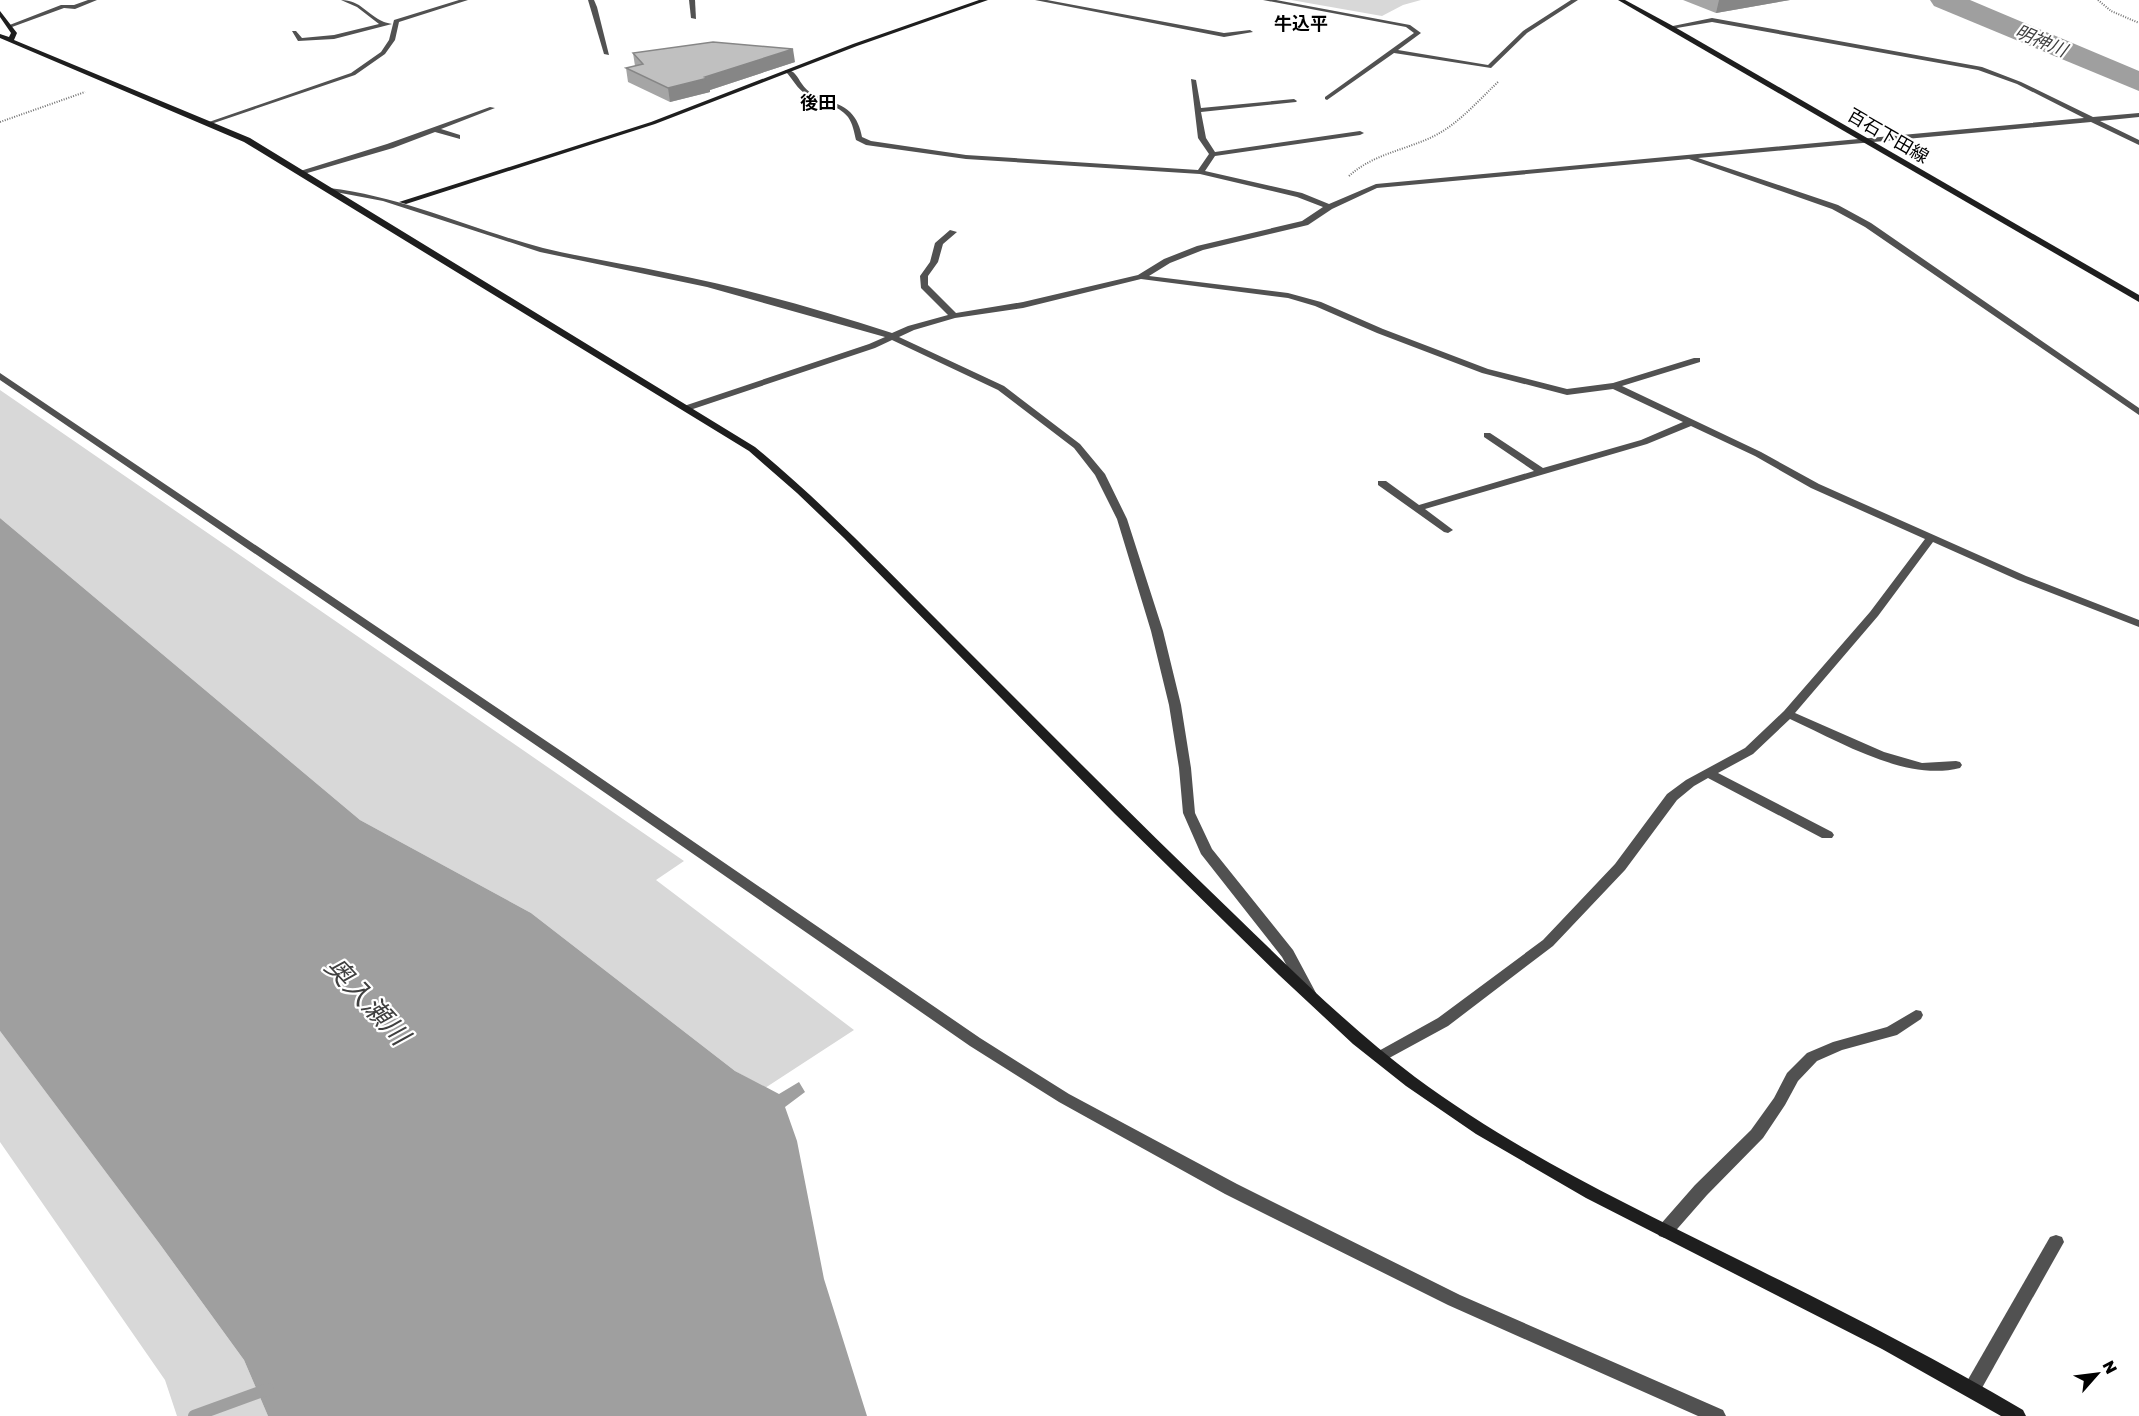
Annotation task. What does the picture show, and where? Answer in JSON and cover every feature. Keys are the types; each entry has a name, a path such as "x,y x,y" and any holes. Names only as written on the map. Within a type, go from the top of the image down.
{"street":[{"path":"10,26 63,6 75,8 94,0"},
{"path":"344,0 358,6 384,25"},
{"path":"294,32 300,40 316,39 396,23 396,21 465,0"},
{"path":"591,0 599,16 601,40 607,54"},
{"path":"692,0 694,18"},
{"path":"403,202 653,123 865,41 985,0"},
{"path":"1038,0 1213,34 1235,35 1250,32"},
{"path":"1266,0 1408,26 1418,33 1327,98"},
{"path":"1393,51 1489,67 1525,32 1575,0"},
{"name":"百石下田線","path":"1621,0 2139,299"},
{"path":"0,13 14,33 11,39"},
{"path":"1671,27 1712,20 1980,68 2019,83 2139,143"},
{"path":"209,123 353,74 370,65 390,46 395,36 396,23"},
{"path":"0,36 247,140 752,449 785,476 1168,860 1311,997 1380,1057 1461,1118 1578,1187 1972,1389 2017,1416"},
{"path":"788,71 796,76 801,88 849,114 858,126 859,138 869,143 966,158 1200,172 1299,195 1329,207"},
{"path":"1192,80 1202,138 1213,154"},
{"path":"1197,110 1294,101"},
{"path":"301,172 436,129 492,108"},
{"path":"687,408 954,316 1023,304 1141,276 1167,261 1200,248 1305,223 1329,207 1376,186 2139,115"},
{"path":"436,129 457,136"},
{"path":"1200,172 1213,154 1359,133"},
{"path":"1686,157 1835,207 1868,225 2139,412"},
{"path":"329,190 361,192 403,202 474,230 542,250 686,279 891,336 1001,388 1077,446 1101,474 1122,519 1157,631 1175,705 1185,768 1189,813 1206,851 1288,954 1311,997"},
{"path":"953,232 939,243 934,262 924,276 924,286 954,316"},
{"path":"1141,276 1288,296 1318,304 1380,331 1485,371 1567,392 1614,387 1697,360"},
{"path":"0,376 566,760 975,1042 1064,1098 1231,1189 1454,1300 1717,1416"},
{"path":"1614,387 1758,454 1815,486 2022,578 2139,624"},
{"path":"1418,508 1644,442 1690,423"},
{"path":"1487,435 1542,472"},
{"path":"1382,483 1448,530"},
{"path":"1380,1057 1443,1022 1548,943 1620,867 1672,798 1690,783 1724,767 1749,751 1788,714 1874,614 1931,538"},
{"path":"1788,714 1880,755 1922,767 1956,765"},
{"path":"1708,773 1827,835"},
{"path":"1665,1231 1701,1190 1757,1134 1780,1101 1792,1077 1812,1057 1838,1046 1892,1031 1916,1015"},
{"path":"1972,1389 2056,1242"}],"path":[{"path":"2098,0 2110,11 2139,23"},
{"path":"1349,177 1355,169 1438,134 1499,81"},
{"path":"0,122 68,97 114,84"}],"shaded area":[{"path":"1291,0 1421,0 1403,5 1382,16"},
{"path":"0,390 684,861 656,880 854,1030 765,1088 735,1071 531,913 360,820 0,518"},
{"path":"0,1031 244,1360 268,1416 177,1416 165,1380 0,1142"}],"water":[{"name":"奥入瀬川","path":"0,518 360,820 531,913 735,1071 779,1094 799,1082 805,1092 785,1107 797,1141 824,1279 867,1416 268,1416 244,1360 0,1031"}],"building":[{"path":"713,42 793,49 705,77 708,78 668,88 626,68 643,64 633,53"}],"waterway":[{"name":"明神川","path":"1944,0 1990,17 2139,82"},
{"path":"194,1416 268,1389"}],"district":[{"name":"牛込平","path":"1301,24"},
{"name":"後田","path":"818,103"}]}
